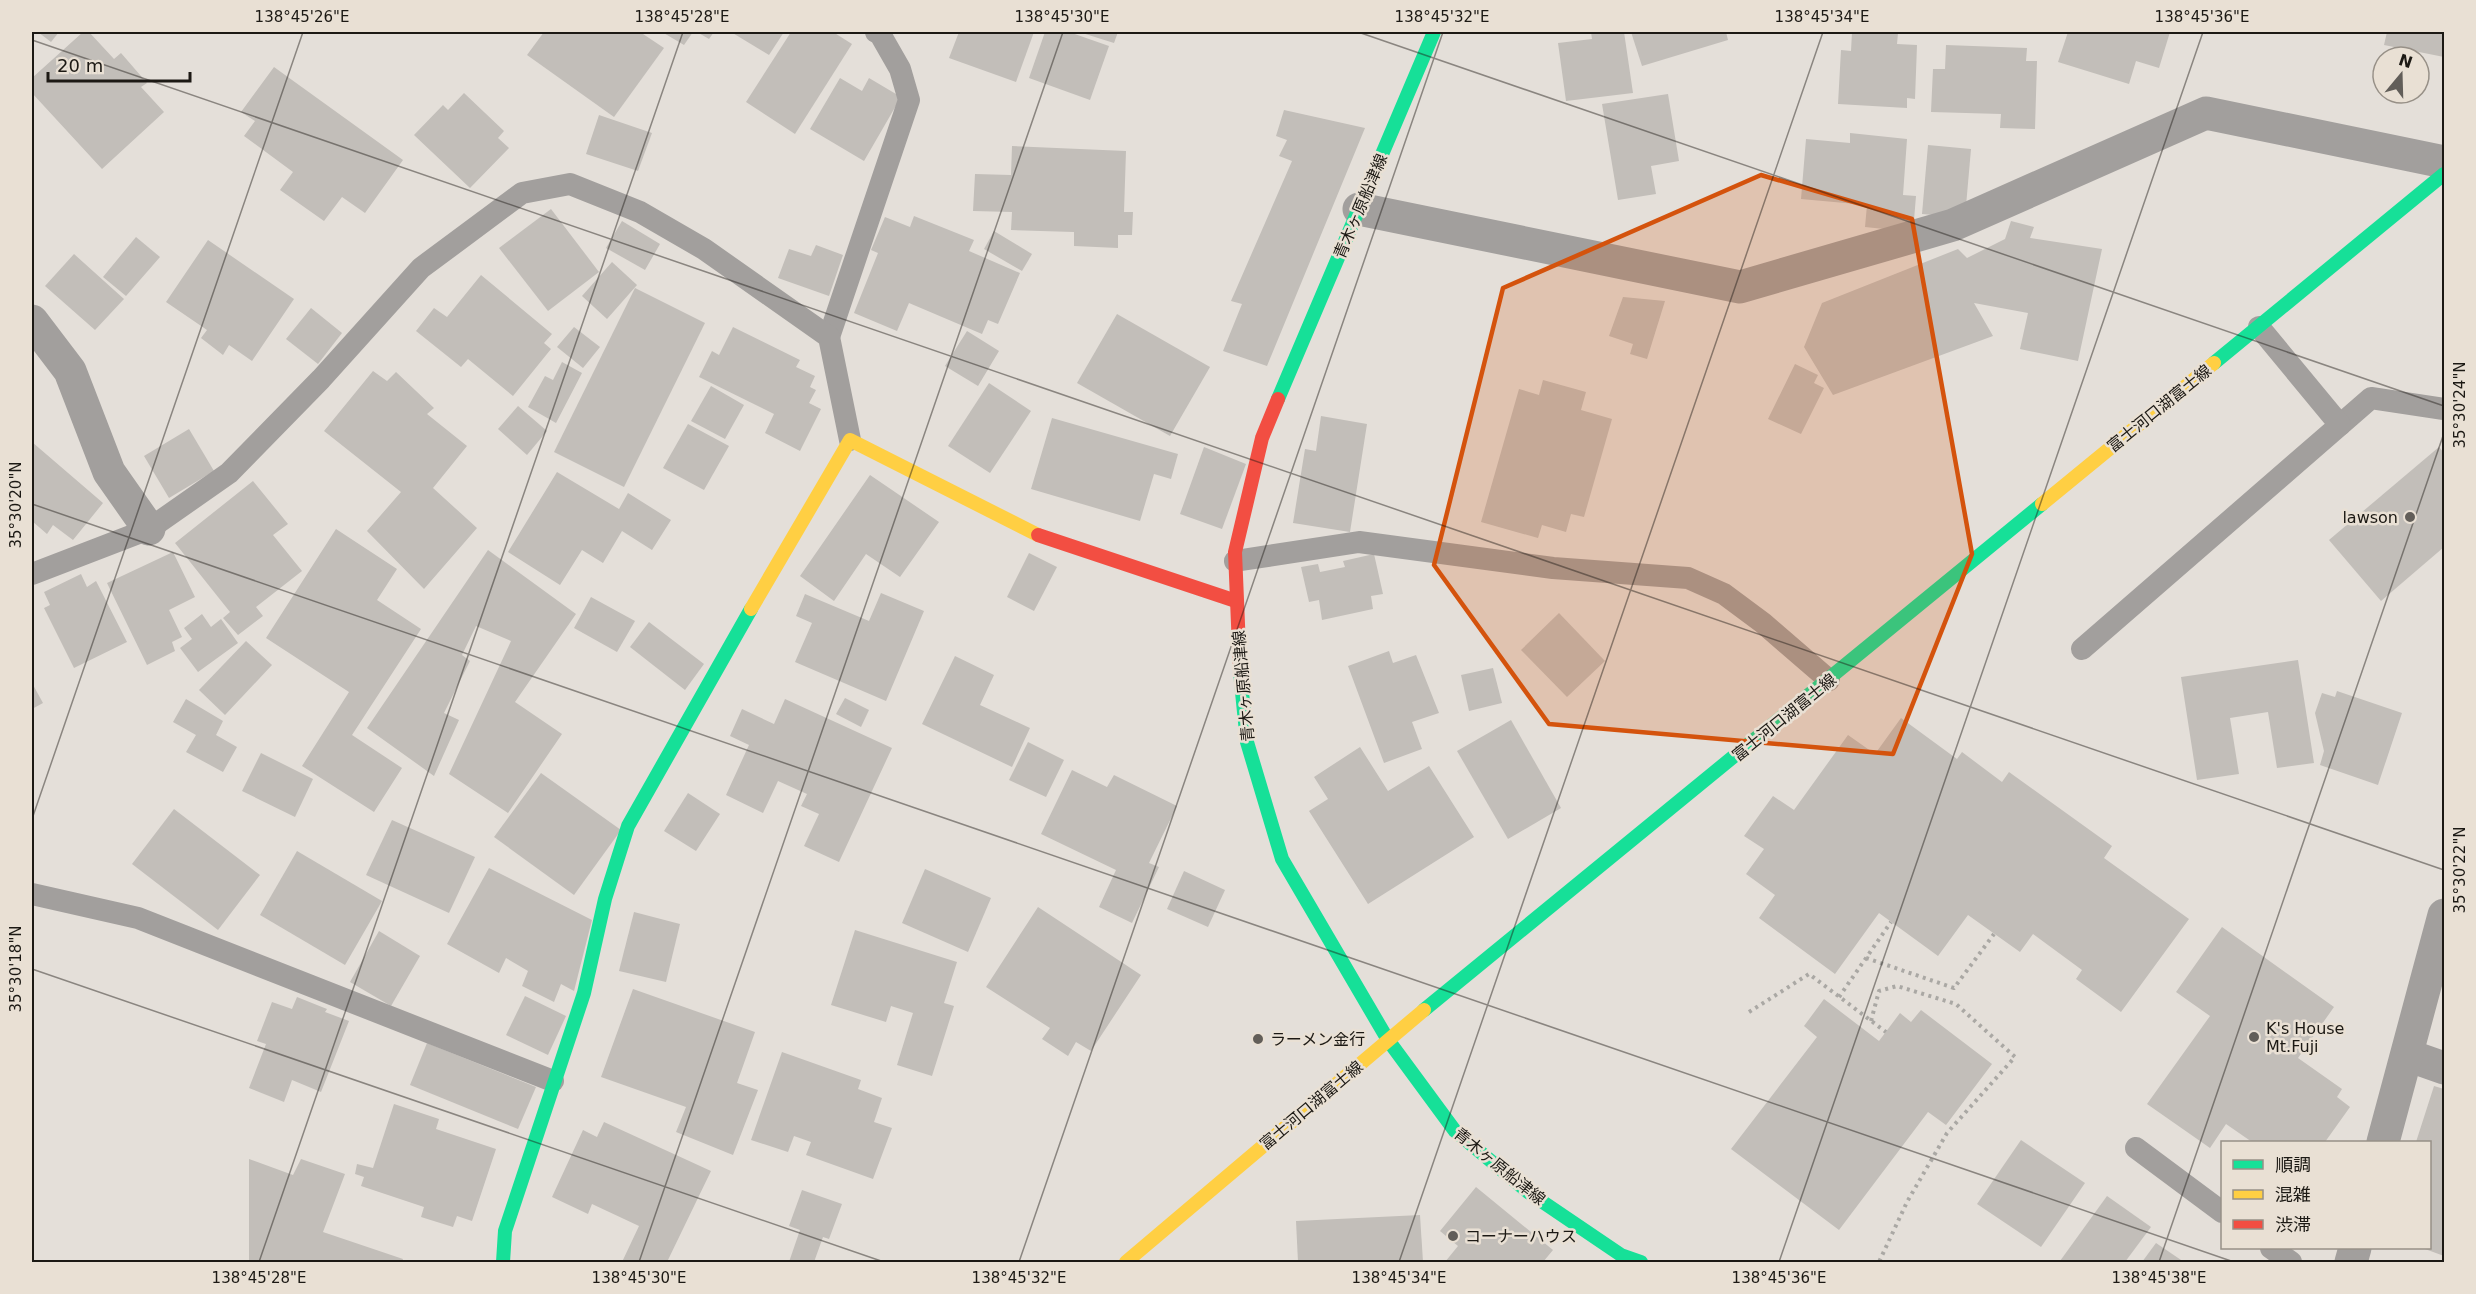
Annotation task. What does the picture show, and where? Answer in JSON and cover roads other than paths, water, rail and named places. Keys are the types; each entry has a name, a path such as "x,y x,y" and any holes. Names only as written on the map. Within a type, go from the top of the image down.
{"main road":[{"name":"青木ヶ原船津線","path":"1434,32 1262,438 1235,552 1238,647 1247,742 1282,859 1388,1040 1455,1131 1528,1192 1621,1255 1641,1263"},
{"name":"富士河口湖富士線","path":"1126,1263 1388,1040 2445,174"},
{"path":"503,1263 505,1231 584,993 605,899 628,826 850,440 1043,537 1236,601"}],"street":[{"path":"1359,209 1740,287 1953,225 2206,113 2445,162"},
{"path":"32,321 70,371 109,472 149,529"},
{"path":"2384,1141 2445,915"},
{"path":"2407,1055 2445,1068"}],"lane":[{"path":"850,440 829,337 909,100 900,69 880,34 876,32"},
{"path":"32,574 149,529 230,472 321,379 422,268 522,194 570,184 640,212 704,249 829,337"},
{"path":"2259,327 2340,424"},
{"path":"2082,649 2371,398 2445,409"},
{"path":"1235,561 1359,542 1553,568 1688,578 1724,594 1763,623 1829,680"},
{"path":"32,894 138,918 553,1081"},
{"path":"2136,1148 2221,1211"},
{"path":"2272,1249 2291,1263"}],"place":[{"name":"lawson","path":"2410,517"},
{"name":"K's House Mt.Fuji","path":"2254,1037"},
{"name":"ラーメン金行","path":"1258,1039"},
{"name":"コーナーハウス","path":"1453,1236"}]}
